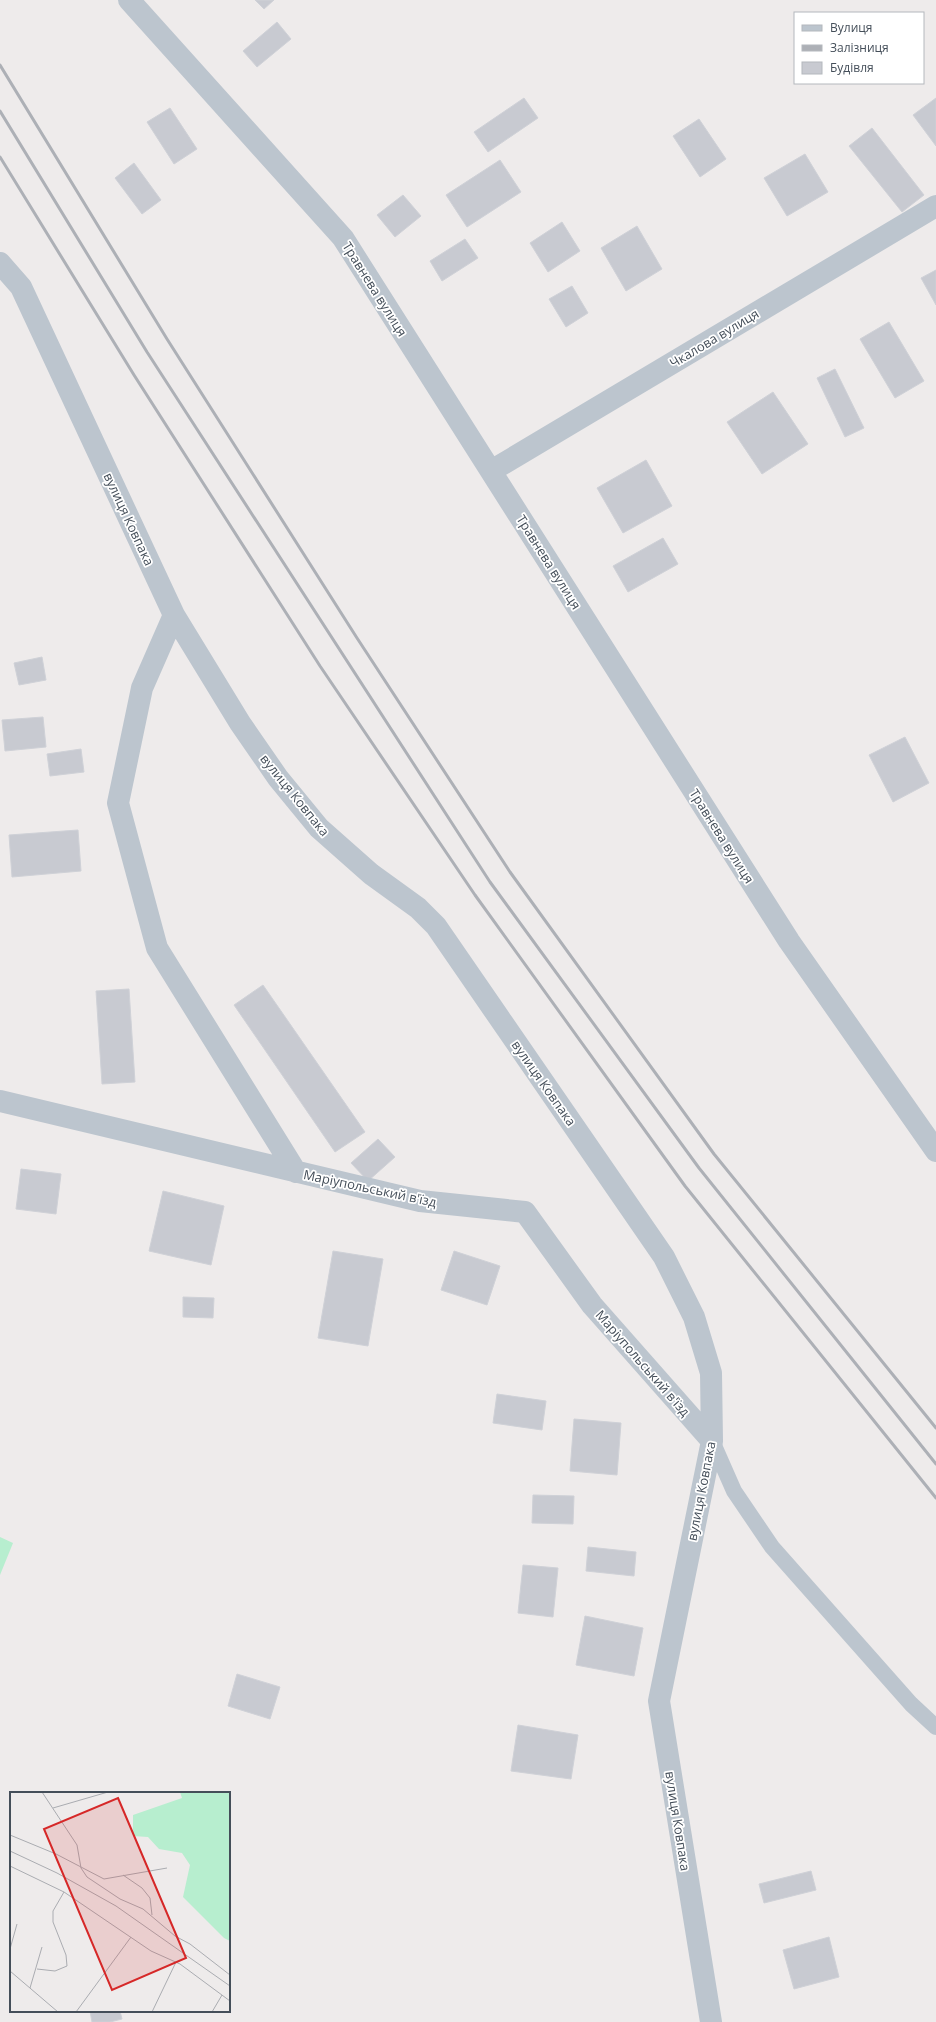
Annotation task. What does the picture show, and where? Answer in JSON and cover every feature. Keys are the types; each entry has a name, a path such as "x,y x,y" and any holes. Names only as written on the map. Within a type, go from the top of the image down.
{"street":[{"name":"Травнева вулиця","path":"129,0 343,238 789,940 936,1150"},
{"name":"Чкалова вулиця","path":"491,471 936,206"},
{"name":"вулиця Ковпака","path":"0,263 20,286 174,615 240,723 278,778 319,828 371,874 418,908 436,926 664,1257 694,1317 712,1373 712,1441 658,1700 711,2022"},
{"path":"174,615 142,688 118,803 157,948 296,1172"},
{"name":"Маріупольський в'їзд","path":"0,1101 420,1201 525,1212 592,1305 712,1441"}],"lane":[{"path":"712,1441 734,1491 772,1547 912,1704 936,1726"}],"green space":[{"path":"0,1537 13,1543 0,1575"}],"building":[{"path":"255,0 274,0 264,9"},
{"path":"277,22 291,39 257,67 243,51"},
{"path":"524,98 538,118 488,152 474,132"},
{"path":"936,98 936,146 913,115"},
{"path":"170,108 197,149 174,164 147,122"},
{"path":"699,119 726,159 700,177 673,136"},
{"path":"872,128 924,195 902,212 849,146"},
{"path":"805,154 828,192 787,216 764,178"},
{"path":"500,160 521,192 467,227 446,195"},
{"path":"134,163 161,200 142,214 115,178"},
{"path":"403,195 421,216 395,237 377,215"},
{"path":"562,222 580,251 548,272 530,243"},
{"path":"637,226 662,269 626,291 601,248"},
{"path":"465,239 478,258 442,281 430,261"},
{"path":"936,270 936,305 921,278"},
{"path":"572,286 588,313 566,327 549,299"},
{"path":"889,322 924,381 895,398 860,339"},
{"path":"835,369 864,428 845,437 817,378"},
{"path":"773,392 808,444 762,474 727,422"},
{"path":"646,460 672,506 623,533 597,488"},
{"path":"663,538 678,564 628,592 613,566"},
{"path":"42,657 46,680 19,685 14,663"},
{"path":"43,717 46,747 5,751 2,720"},
{"path":"905,737 929,783 893,802 869,755"},
{"path":"81,749 84,772 50,776 47,754"},
{"path":"78,830 81,871 12,877 9,835"},
{"path":"263,985 365,1132 335,1152 234,1005"},
{"path":"129,989 135,1082 102,1084 96,991"},
{"path":"378,1139 395,1157 368,1181 351,1163"},
{"path":"21,1169 61,1174 56,1214 16,1209"},
{"path":"163,1191 224,1206 211,1265 149,1251"},
{"path":"333,1251 383,1259 368,1346 318,1338"},
{"path":"454,1251 500,1266 487,1305 441,1290"},
{"path":"183,1297 214,1298 213,1318 183,1317"},
{"path":"497,1394 546,1401 542,1430 493,1423"},
{"path":"574,1419 621,1423 617,1475 570,1471"},
{"path":"533,1495 574,1496 573,1524 532,1523"},
{"path":"588,1547 636,1552 634,1576 586,1571"},
{"path":"523,1565 558,1568 553,1617 518,1613"},
{"path":"585,1616 643,1628 634,1676 576,1665"},
{"path":"237,1674 280,1687 270,1719 228,1706"},
{"path":"518,1725 578,1735 571,1779 511,1771"},
{"path":"811,1871 816,1890 764,1903 759,1884"},
{"path":"829,1937 839,1977 794,1989 783,1950"},
{"path":"90,2012 120,2012 122,2019 110,2022 92,2022"}],"railway":[{"path":"0,65 167,339 357,638 510,872 714,1154 936,1428"},
{"path":"0,111 147,352 490,882 699,1168 936,1464"},
{"path":"0,157 134,375 320,666 475,895 685,1186 936,1498"}]}
